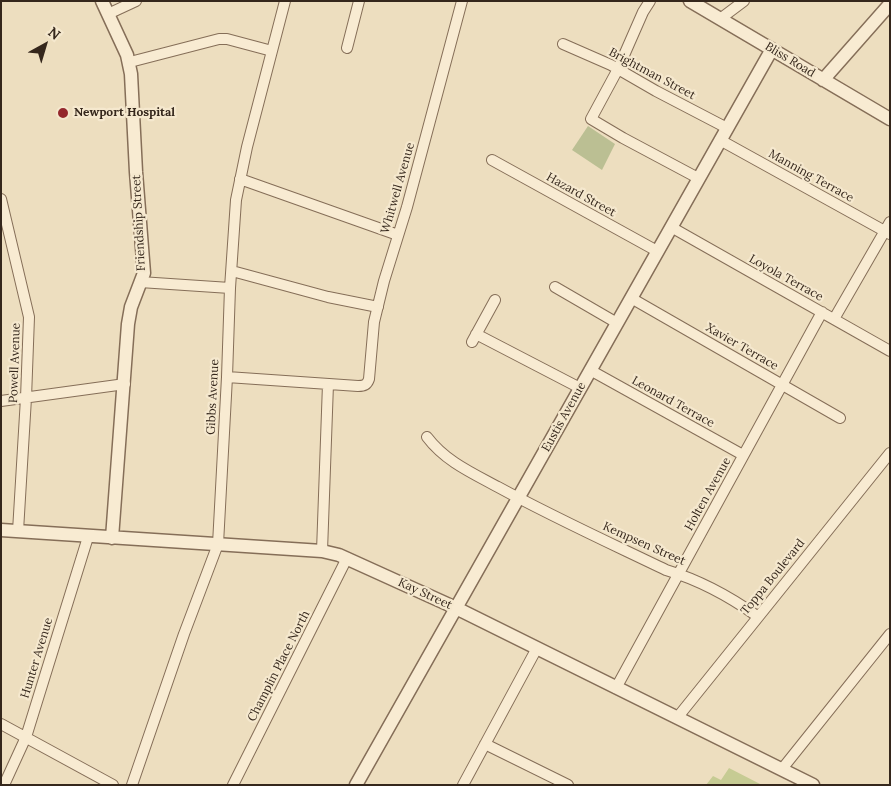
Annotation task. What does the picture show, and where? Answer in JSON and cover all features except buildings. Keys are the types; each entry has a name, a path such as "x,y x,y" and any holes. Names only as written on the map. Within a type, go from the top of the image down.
{"street":[{"name":"Friendship Street","path":"102,1 130,62 144,273 128,324 112,538"},
{"path":"108,14 136,1"},
{"name":"Gibbs Avenue","path":"132,785 184,634 218,544 236,200 285,1"},
{"path":"347,48 359,1"},
{"name":"Whitwell Avenue","path":"328,384 363,386 370,379 374,322 384,281 410,197 462,1"},
{"path":"650,1 643,12 618,69 591,119 698,178"},
{"name":"Bliss Road","path":"690,1 890,119"},
{"path":"720,19 744,1"},
{"path":"823,80 890,4"},
{"path":"130,62 219,39 227,39 272,51"},
{"name":"Brightman Street","path":"564,44 618,69 727,128"},
{"name":"Eustis Avenue","path":"356,785 772,49"},
{"name":"Manning Terrace","path":"720,140 888,229"},
{"name":"Hazard Street","path":"492,160 657,251"},
{"path":"240,180 398,235"},
{"name":"Powell Avenue","path":"1,198 29,317 18,531"},
{"name":"Loyola Terrace","path":"671,227 890,351"},
{"path":"834,319 888,229"},
{"path":"232,271 328,297 378,307"},
{"path":"140,282 230,288"},
{"path":"555,287 616,323"},
{"name":"Xavier Terrace","path":"631,298 840,418"},
{"path":"495,300 474,338 580,388"},
{"name":"Holten Avenue","path":"616,688 822,312"},
{"name":"Leonard Terrace","path":"590,370 743,455"},
{"path":"227,377 328,384 322,551"},
{"path":"1,401 125,384"},
{"name":"Kempsen Street","path":"427,437 436,449 450,460 518,498 666,570 689,577 741,604 757,616"},
{"name":"Toppa Boulevard","path":"677,718 757,616 890,453"},
{"name":"Kay Street","path":"1,530 322,551 347,558 456,608 813,785"},
{"name":"Hunter Avenue","path":"4,785 26,737 88,537"},
{"name":"Champlin Place North","path":"233,785 347,558"},
{"path":"782,769 890,634"},
{"path":"463,785 537,648"},
{"path":"1,724 113,785"},
{"path":"485,744 566,784"}],"green space":[{"path":"588,126 615,144 602,170 572,150"},
{"path":"729,768 762,785 706,785 713,776 721,780"}],"place":[{"name":"Newport Hospital","path":"63,113"}]}
